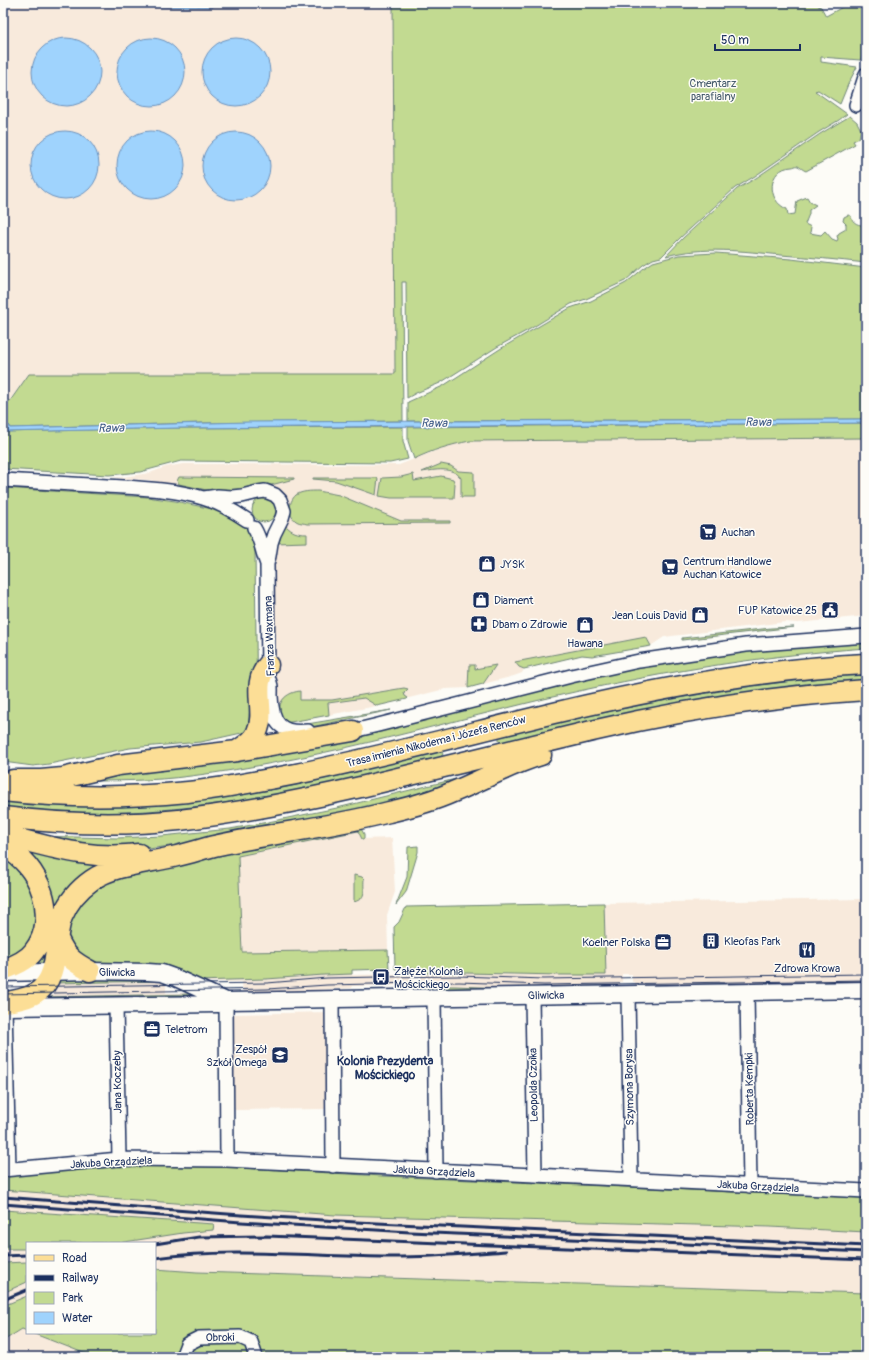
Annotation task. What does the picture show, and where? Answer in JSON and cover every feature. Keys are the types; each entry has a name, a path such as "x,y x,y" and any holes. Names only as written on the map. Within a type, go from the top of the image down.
{"main road":[{"name":"Trasa imienia Nikodema i Józefa Renców","path":"3,791 54,796 109,797 162,794 218,788 329,767 632,695 761,673 834,665 866,664"},
{"path":"237,751 248,743 257,733 260,724 259,679 262,671 269,674"},
{"path":"3,817 61,822 105,823 177,820 208,816 311,798 591,731 676,713 813,694 866,690"},
{"path":"3,780 41,780 63,778 118,765 237,751 353,731"},
{"path":"4,1006 36,994 44,987 51,972 58,939 59,926 66,909 78,892 101,875 119,869 212,847 346,822 408,808 452,793 516,763 557,751 591,731"},
{"path":"3,835 55,849 98,856 123,856 176,849 212,847"},
{"path":"3,847 17,854 33,872 42,893 46,911 44,931 40,943 34,953 25,960 3,971"},
{"path":"58,939 62,948 74,963 90,971"}],"street":[{"path":"856,105 866,74"},
{"path":"3,480 162,490 204,498 228,509 250,524 269,529 278,524"},
{"path":"204,498 218,496 232,497 265,491 275,495 280,500 284,511 271,543 270,556 267,564"},
{"path":"252,494 248,498 244,507 250,524 260,542 261,550 267,564"},
{"name":"Franza Waxmana","path":"267,564 269,674 271,698 278,723 287,731 299,732 325,729 353,731"},
{"path":"353,731 572,676 639,661 746,645 866,636"},
{"name":"Gliwicka","path":"3,971 162,973 226,1001"},
{"name":"Gliwicka","path":"4,1006 116,1006 219,1004 226,1001 866,990"},
{"name":"Roberta Kempki","path":"747,992 750,1186"},
{"name":"Szymona Borysa","path":"628,994 631,1179"},
{"name":"Leopolda Czoika","path":"532,996 535,1175"},
{"path":"434,997 436,1171"},
{"path":"332,999 333,1166"},
{"path":"226,1001 227,1160"},
{"path":"4,1006 6,1169"},
{"name":"Jana Koczeby","path":"116,1006 119,1159"},
{"name":"Jakuba Grządziela","path":"6,1169 119,1159 227,1160 866,1191"},
{"name":"Obroki","path":"182,1357 187,1344 199,1338 214,1337 240,1337 252,1342 256,1357"}],"shaded area":[{"path":"3,3 393,3 395,375 29,374 9,401 3,401"},
{"path":"866,438 866,616 798,623 785,622 664,637 649,647 647,646 592,656 582,655 524,669 522,673 514,676 468,688 445,689 377,706 285,723 281,719 274,695 273,549 284,526 292,516 288,500 280,490 271,485 261,485 220,493 148,480 109,478 150,473 165,467 183,464 399,465 450,445 470,441"},
{"path":"358,831 362,839 392,838 395,892 387,915 388,950 242,953 238,856"},
{"path":"866,899 866,970 860,971 860,984 635,988 635,982 632,982 632,974 622,974 620,988 530,989 421,986 421,973 605,975 604,903"},
{"path":"337,974 413,974 413,985 352,986 352,988 248,994 243,993 242,982 195,981 256,980"},
{"path":"167,981 170,983 166,983 166,993 195,994 42,997 44,995 54,995 53,983"},
{"name":"Zespół Szkół Omega","path":"328,1012 328,1096 325,1097 325,1109 232,1110 231,1014"},
{"path":"3,1190 335,1215 770,1227 866,1232 866,1293 197,1272 156,1269 156,1242 26,1242 26,1262 3,1263"},
{"path":"26,1282 26,1296 3,1306 3,1293"},
{"path":"22,1329 26,1331 26,1334 35,1334 94,1357 3,1357 3,1341"}],"green space":[{"name":"Cmentarz parafialny","path":"393,3 817,3 826,16 850,3 866,3 866,52 860,60 821,57 821,62 857,67 840,104 818,90 815,91 847,114 735,188 661,257 653,259 643,265 625,281 586,299 571,304 497,347 440,383 407,398 406,282 402,282 403,421 202,423 10,428 10,426 3,425 3,401 10,401 29,374 395,374"},
{"path":"850,116 857,122 861,130 859,138 853,141 855,144 806,171 797,166 784,169 778,173 772,185 775,199 780,205 787,209 788,215 795,214 797,201 807,197 810,202 816,205 809,210 805,224 811,227 810,233 821,235 825,231 832,239 837,241 837,236 839,233 846,229 846,224 843,221 844,217 848,215 851,216 856,224 866,225 866,263 723,250 694,251 666,256 683,238 737,189"},
{"path":"716,253 791,259 866,268 866,419 408,421 408,402 443,386 500,349 570,308 591,301 626,283 653,262 679,255"},
{"path":"866,423 866,438 470,441 441,448 414,459 408,441 408,427"},
{"path":"403,427 403,441 408,459 390,463 181,461 140,472 109,475 3,469 3,432 178,428"},
{"path":"441,464 451,466 458,471 474,472 474,497 461,497 461,478 453,472 448,470 432,470 422,472"},
{"path":"413,474 414,481 441,476 453,479 455,484 454,498 391,498 379,496 382,478 401,477"},
{"path":"179,477 294,479 271,485 261,485 220,493 179,484 177,481"},
{"path":"313,478 378,478 376,495 336,481"},
{"path":"3,488 147,497 217,510 238,520 247,529 253,540 255,551 257,723 255,730 201,742 130,748 49,764 33,766 3,762"},
{"path":"318,491 339,495 401,521 450,521 450,523 307,524 294,520 290,513 290,505 293,498 301,493"},
{"path":"264,498 273,501 276,510 273,519 264,522 255,519 252,510 255,501"},
{"path":"284,526 300,534 307,534 307,542 275,543"},
{"path":"794,627 682,640 682,638 771,628"},
{"path":"646,637 651,646 592,656 582,655 524,669 519,667 515,662"},
{"path":"866,641 866,648 825,651 744,661 664,674 584,690 413,732 280,762 236,770 163,779 78,781 360,735 563,684 651,665 751,651"},
{"path":"469,665 475,665 475,669 496,665 483,684 468,688"},
{"path":"866,674 866,680 774,689 729,696 638,712 503,742 499,741 500,736 636,706 774,683"},
{"path":"404,688 408,689 404,693 408,698 407,699 377,706 364,698 328,703 329,715 285,723 281,717 281,702 284,698 294,692 300,691 300,700 332,700"},
{"path":"391,710 316,726 301,728 292,727 307,724"},
{"path":"438,751 442,752 443,754 441,757 371,775 269,796 209,805 149,811 88,813 56,812 3,807 3,801 52,805 107,806 206,800 282,788 356,772"},
{"path":"480,773 435,794 213,840 134,851 34,836 117,838 162,836 230,829 337,808"},
{"path":"360,827 364,834 364,839 362,839 358,831 238,856 242,952 388,950 389,969 352,970 352,974 195,981 98,966 69,950 64,936 81,897 122,873"},
{"path":"10,841 101,860 48,965 33,966 49,933"},
{"path":"418,846 418,852 406,892 396,905 407,877 408,847"},
{"path":"3,852 9,855 39,900 35,939 3,965"},
{"path":"354,875 364,879 364,894 361,899 354,902"},
{"path":"604,903 606,975 421,973 421,968 395,969 394,927 399,922 406,907"},
{"path":"151,977 167,981 53,983 56,978"},
{"path":"421,986 455,986 530,989 421,992"},
{"path":"195,994 197,997 43,1000 42,997"},
{"path":"119,1166 227,1167 382,1176 866,1198 866,1232 770,1227 335,1215 3,1190 3,1173"},
{"path":"3,1210 214,1224 213,1230 124,1242 26,1242 26,1249 3,1249"},
{"path":"26,1262 26,1282 3,1293 3,1263"},
{"path":"156,1269 197,1272 866,1293 866,1357 94,1357 35,1334 156,1334"},
{"path":"26,1296 26,1331 22,1329 3,1341 3,1306"}],"water":[{"path":"57,3 213,3 213,7 57,6"},
{"path":"66,38 79,41 90,48 97,59 100,72 97,85 90,96 79,103 66,106 53,103 42,96 35,85 32,72 35,59 42,48 53,41"},
{"path":"151,38 164,41 175,48 182,59 185,72 182,85 175,96 164,103 151,106 138,103 127,96 120,85 117,72 120,59 127,48 138,41"},
{"path":"236,38 249,41 260,48 267,59 270,72 267,85 260,96 249,103 236,106 223,103 212,96 205,85 202,72 205,59 212,48 223,41"},
{"path":"65,131 78,134 89,141 96,152 99,165 96,178 89,189 78,196 65,199 52,196 41,189 34,178 31,165 34,152 41,141 52,134"},
{"path":"151,131 164,134 175,141 182,152 185,165 182,178 175,189 164,196 151,199 138,196 127,189 120,178 117,165 120,152 127,141 138,134"},
{"path":"236,132 249,135 260,142 267,153 270,166 267,179 260,190 249,197 236,200 223,197 212,190 205,179 202,166 205,153 212,142 223,135"},
{"name":"Rawa","path":"866,419 866,423 178,428 3,432 3,425 10,426 10,428 249,422"}],"tram line":[{"path":"3,987 267,983 327,978 381,977 459,976 544,979 866,974"},
{"path":"3,994 267,989 327,985 459,982 544,985 866,980"}],"railway":[{"path":"3,1197 356,1222 866,1246"},
{"path":"3,1204 241,1222 410,1232 866,1252"},
{"path":"156,1244 199,1237 267,1236 866,1260"},
{"path":"156,1258 212,1253 413,1257 506,1251"},
{"path":"3,1256 26,1255"},
{"path":"3,1300 26,1290"}],"place":[{"name":"Auchan","path":"708,532"},
{"name":"JYSK","path":"487,564"},
{"name":"Centrum Handlowe Auchan Katowice","path":"670,567"},
{"name":"Diament","path":"481,600"},
{"name":"FUP Katowice 25","path":"830,610"},
{"name":"Jean Louis David","path":"700,615"},
{"name":"Dbam o Zdrowie","path":"479,624"},
{"name":"Hawana","path":"585,625"},
{"name":"Kleofas Park","path":"711,941"},
{"name":"Koelner Polska","path":"663,942"},
{"name":"Zdrowa Krowa","path":"807,950"},
{"name":"Załęże Kolonia Mościckiego","path":"381,977"},
{"name":"Teletrom","path":"152,1029"},
{"name":"Zespół Szkół Omega","path":"280,1055"}],"district":[{"name":"Kolonia Prezydenta Mościckiego","path":"385,1068"}]}
